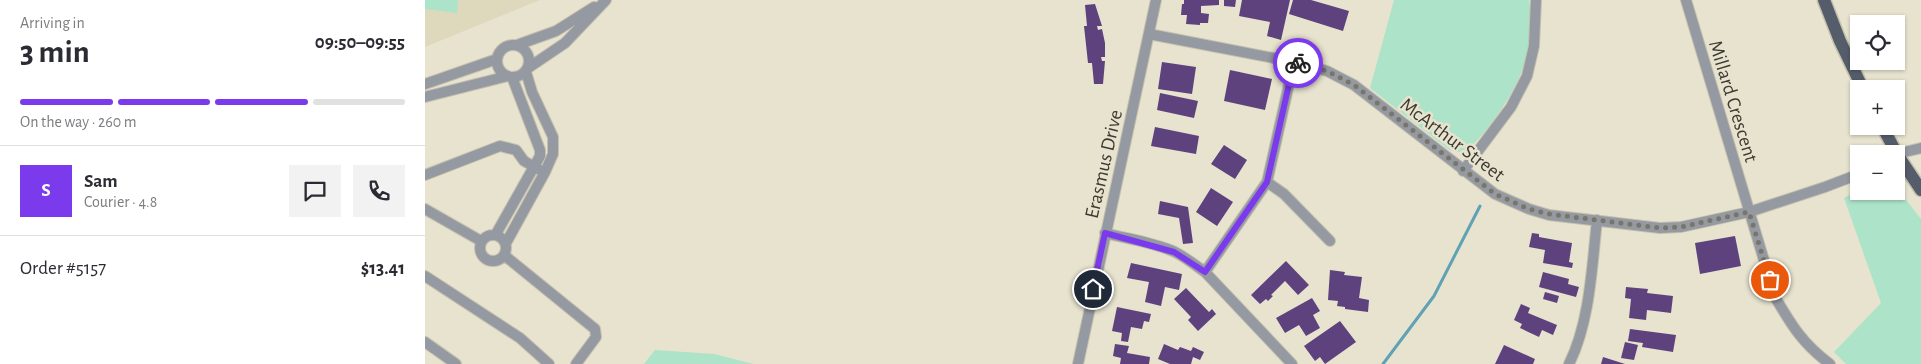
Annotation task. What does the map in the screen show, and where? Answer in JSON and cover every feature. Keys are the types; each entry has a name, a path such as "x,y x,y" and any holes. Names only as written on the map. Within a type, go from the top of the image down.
{"main road":[{"path":"1824,0 1840,41 1859,80"},
{"path":"1905,166 1921,190"}],"street":[{"path":"425,84 497,59 504,48 556,31 605,0"},
{"path":"425,97 520,76 565,42 605,0"},
{"name":"Erasmus Drive","path":"1078,364 1156,0"},
{"path":"1463,170 1511,106 1527,76 1534,46 1536,0"},
{"name":"Millard Crescent","path":"1686,0 1775,297 1795,332 1808,346 1830,364"},
{"name":"McArthur Street","path":"1149,34 1294,62 1327,71 1354,85 1495,194 1529,209 1549,214 1660,228 1681,227 1749,212 1850,177"},
{"path":"506,243 553,154 553,137 532,92 527,70 530,60 527,53 517,45"},
{"path":"496,234 539,160 540,150 510,77 499,68 497,59"},
{"path":"1205,272 1267,182 1294,62"},
{"path":"425,175 500,146 516,150 524,161 534,168 545,172"},
{"path":"1905,152 1921,148"},
{"path":"1267,182 1284,194 1330,241"},
{"path":"425,210 481,241"},
{"path":"1569,364 1583,320 1591,285 1597,220"},
{"path":"1105,233 1174,252 1205,272 1292,364"},
{"path":"496,234 506,243 507,250 504,256 498,260 486,259 480,249 481,241 488,235 496,234"},
{"path":"504,256 595,329 596,337 575,364"},
{"path":"425,276 520,338 549,364"},
{"path":"425,342 456,364"}],"shaded area":[{"path":"425,0 540,0 425,47"}],"green space":[{"path":"425,0 458,0 457,13 425,9"},
{"path":"1394,0 1529,0 1530,38 1521,73 1499,113 1482,135 1466,149 1459,152 1448,149 1370,88"},
{"path":"1850,195 1850,200 1905,199 1921,219 1921,364 1846,364 1834,352 1881,303 1844,198"},
{"path":"655,350 714,354 753,364 644,364"}],"building":[{"path":"1184,0 1219,0 1219,5 1201,6 1201,13 1209,14 1208,23 1200,23 1200,25 1186,24 1187,15 1181,15"},
{"path":"1224,0 1236,0 1235,7 1224,6"},
{"path":"1242,0 1290,0 1281,40 1267,36 1270,22 1239,16"},
{"path":"1293,0 1311,0 1349,11 1343,31 1289,14"},
{"path":"1095,4 1102,26 1097,26 1098,30 1102,29 1105,43 1105,57 1101,57 1102,61 1105,61 1103,84 1094,84 1092,63 1088,63 1084,26 1087,26 1085,5"},
{"path":"1162,62 1196,67 1192,94 1158,89"},
{"path":"1230,70 1272,79 1265,110 1224,101"},
{"path":"1160,93 1198,101 1194,118 1157,110"},
{"path":"1155,127 1199,136 1196,154 1151,146"},
{"path":"1224,145 1247,160 1235,179 1211,164"},
{"path":"1211,188 1233,202 1217,226 1196,212"},
{"path":"1160,201 1188,207 1193,243 1183,244 1179,218 1158,214"},
{"path":"1532,233 1539,234 1539,237 1572,243 1569,262 1573,263 1572,268 1543,263 1545,250 1529,247"},
{"path":"1735,236 1741,266 1700,274 1695,243"},
{"path":"1286,261 1309,285 1298,295 1285,281 1271,295 1273,296 1268,301 1266,299 1260,304 1251,295"},
{"path":"1131,263 1182,274 1179,290 1165,287 1161,306 1145,302 1149,282 1127,278"},
{"path":"1330,270 1345,272 1344,275 1362,277 1359,298 1369,300 1368,312 1345,309 1345,307 1337,306 1338,301 1328,300"},
{"path":"1543,272 1569,279 1568,284 1579,287 1576,297 1539,287"},
{"path":"1626,287 1648,289 1647,293 1673,296 1671,313 1647,310 1646,320 1629,318 1631,299 1625,298"},
{"path":"1186,288 1209,312 1212,309 1216,314 1198,331 1188,320 1191,317 1174,299"},
{"path":"1545,292 1559,296 1557,303 1543,299"},
{"path":"1312,298 1320,311 1313,315 1320,328 1306,336 1299,325 1285,333 1276,318"},
{"path":"1521,304 1530,308 1528,313 1557,325 1553,335 1542,330 1539,337 1520,328 1522,324 1514,320"},
{"path":"1117,307 1151,314 1149,322 1144,321 1142,329 1131,327 1128,342 1121,341 1122,333 1112,331"},
{"path":"1340,321 1356,342 1325,364 1320,357 1315,361 1304,346"},
{"path":"1630,329 1676,335 1673,352 1642,347 1643,343 1628,341"},
{"path":"1625,342 1638,345 1634,360 1621,358"},
{"path":"1115,344 1129,346 1127,353 1150,357 1149,364 1120,364 1121,358 1113,356"},
{"path":"1164,344 1178,350 1180,347 1191,351 1193,347 1204,352 1200,360 1193,357 1191,364 1170,364 1158,359"},
{"path":"1504,345 1535,359 1533,364 1495,364"},
{"path":"1603,357 1625,364 1601,364"}],"waterway":[{"path":"1383,364 1434,296 1480,206"}],"way so far":[{"path":"1298,63 1327,71 1354,85 1495,194 1529,209 1549,214 1660,228 1706,223 1749,212 1770,280"}],"route":[{"path":"1093,289 1105,233 1174,252 1205,272 1267,182 1294,62 1298,63"}]}
